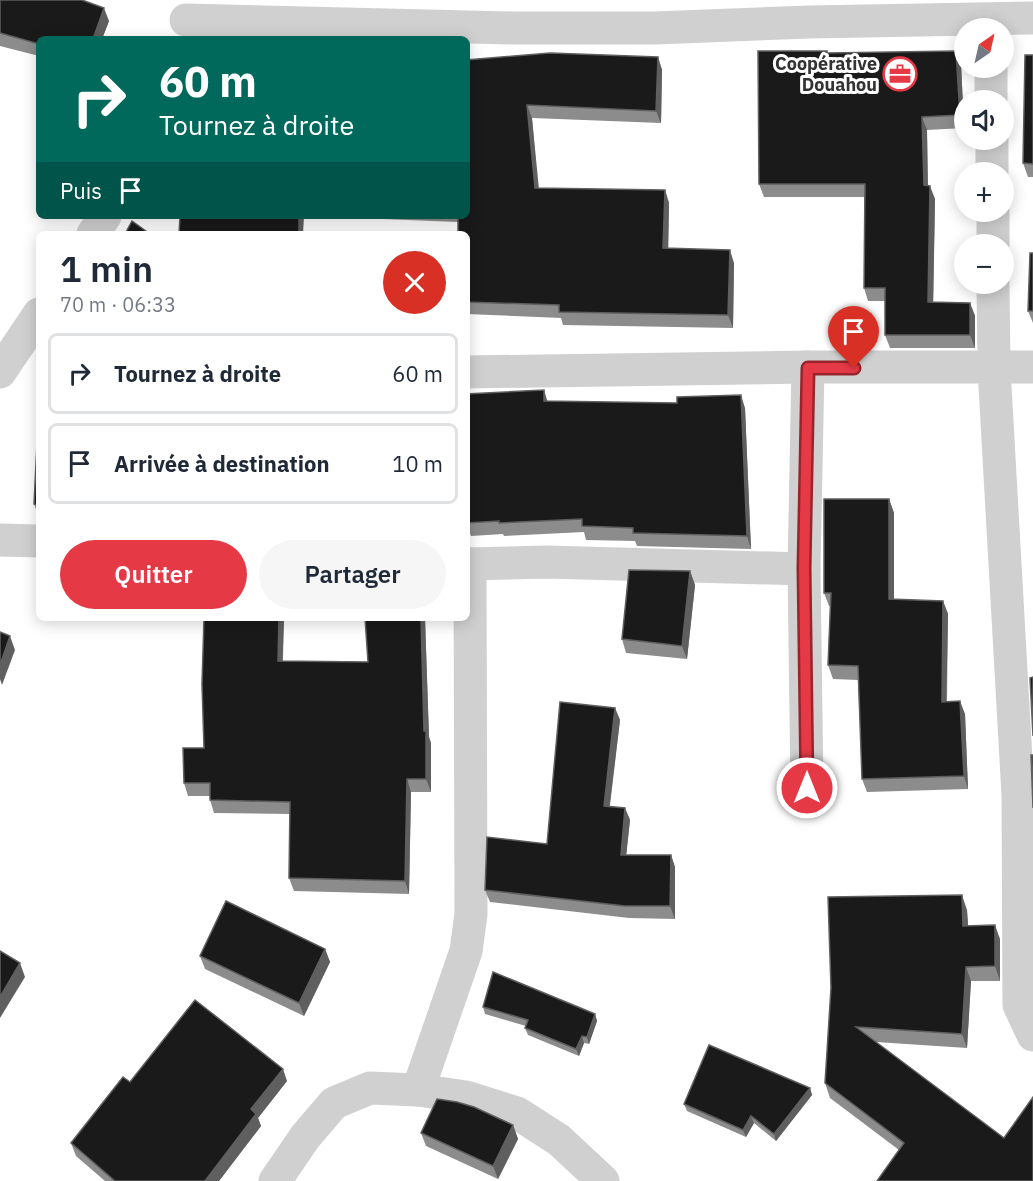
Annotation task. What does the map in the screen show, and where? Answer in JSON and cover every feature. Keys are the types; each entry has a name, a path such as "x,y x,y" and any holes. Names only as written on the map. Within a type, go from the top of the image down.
{"street":[{"path":"185,20 516,14 655,28 810,22 954,24"},
{"path":"1014,21 1033,18"},
{"path":"993,294 994,368 1018,795 1019,1005 1033,1035"},
{"path":"0,372 36,318"},
{"path":"470,372 1033,367"},
{"path":"807,788 804,568 808,368"},
{"path":"0,540 36,541"},
{"path":"470,564 546,562 804,568"},
{"path":"418,1090 466,951 471,914 468,621"},
{"path":"275,1181 305,1137 334,1103 370,1088 418,1090 466,1097 517,1113 559,1140 603,1181"}],"building":[{"path":"0,0 82,0 104,8 94,36 36,36 36,43 0,33"},
{"path":"758,51 827,51 827,53 954,51 954,78 958,78 958,90 954,90 954,115 922,117 924,185 930,186 928,302 970,303 970,335 885,335 885,288 864,288 865,184 759,184"},
{"path":"550,53 658,57 656,111 527,105 535,188 665,190 663,248 730,250 728,315 559,312 559,305 470,302 470,231 458,231 458,219 470,219 470,60"},
{"path":"1025,55 1033,55 1033,164 1023,163"},
{"path":"180,219 299,219 299,231 179,231"},
{"path":"132,221 146,231 127,231"},
{"path":"1030,253 1033,253 1033,311 1028,311"},
{"path":"544,390 544,401 677,403 677,397 741,395 747,536 633,533 633,528 582,526 582,519 470,523 470,394"},
{"path":"36,464 36,505 34,504"},
{"path":"824,499 889,499 889,599 943,601 942,702 960,701 964,776 862,779 858,666 828,665 831,593 824,593"},
{"path":"629,570 690,571 682,646 622,639"},
{"path":"204,621 279,621 278,661 368,662 365,621 421,621 426,779 407,779 405,881 289,878 290,802 210,800 210,783 184,783 183,748 204,748 202,684"},
{"path":"0,632 10,636 0,665"},
{"path":"1033,677 1033,736 1030,678"},
{"path":"560,702 615,708 604,806 625,808 621,855 671,855 670,906 625,906 485,890 487,837 547,844"},
{"path":"1031,755 1033,755 1033,808"},
{"path":"962,895 963,926 995,925 995,966 966,967 962,1034 856,1027 1004,1138 1033,1097 1033,1181 877,1181 904,1143 825,1083 831,988 828,897"},
{"path":"226,901 325,949 299,1003 200,956"},
{"path":"0,951 20,963 0,997"},
{"path":"493,972 595,1014 587,1037 582,1036 576,1049 525,1028 528,1020 483,1007"},
{"path":"195,1000 283,1069 251,1109 256,1114 205,1181 115,1181 71,1143 123,1077 130,1082"},
{"path":"709,1045 810,1088 774,1134 751,1116 743,1130 684,1104"},
{"path":"437,1099 474,1107 513,1125 493,1166 421,1133"}],"place":[{"name":"Coopérative Douahou","path":"900,74"}],"route":[{"path":"807,788 804,568 808,368 854,368"}]}
